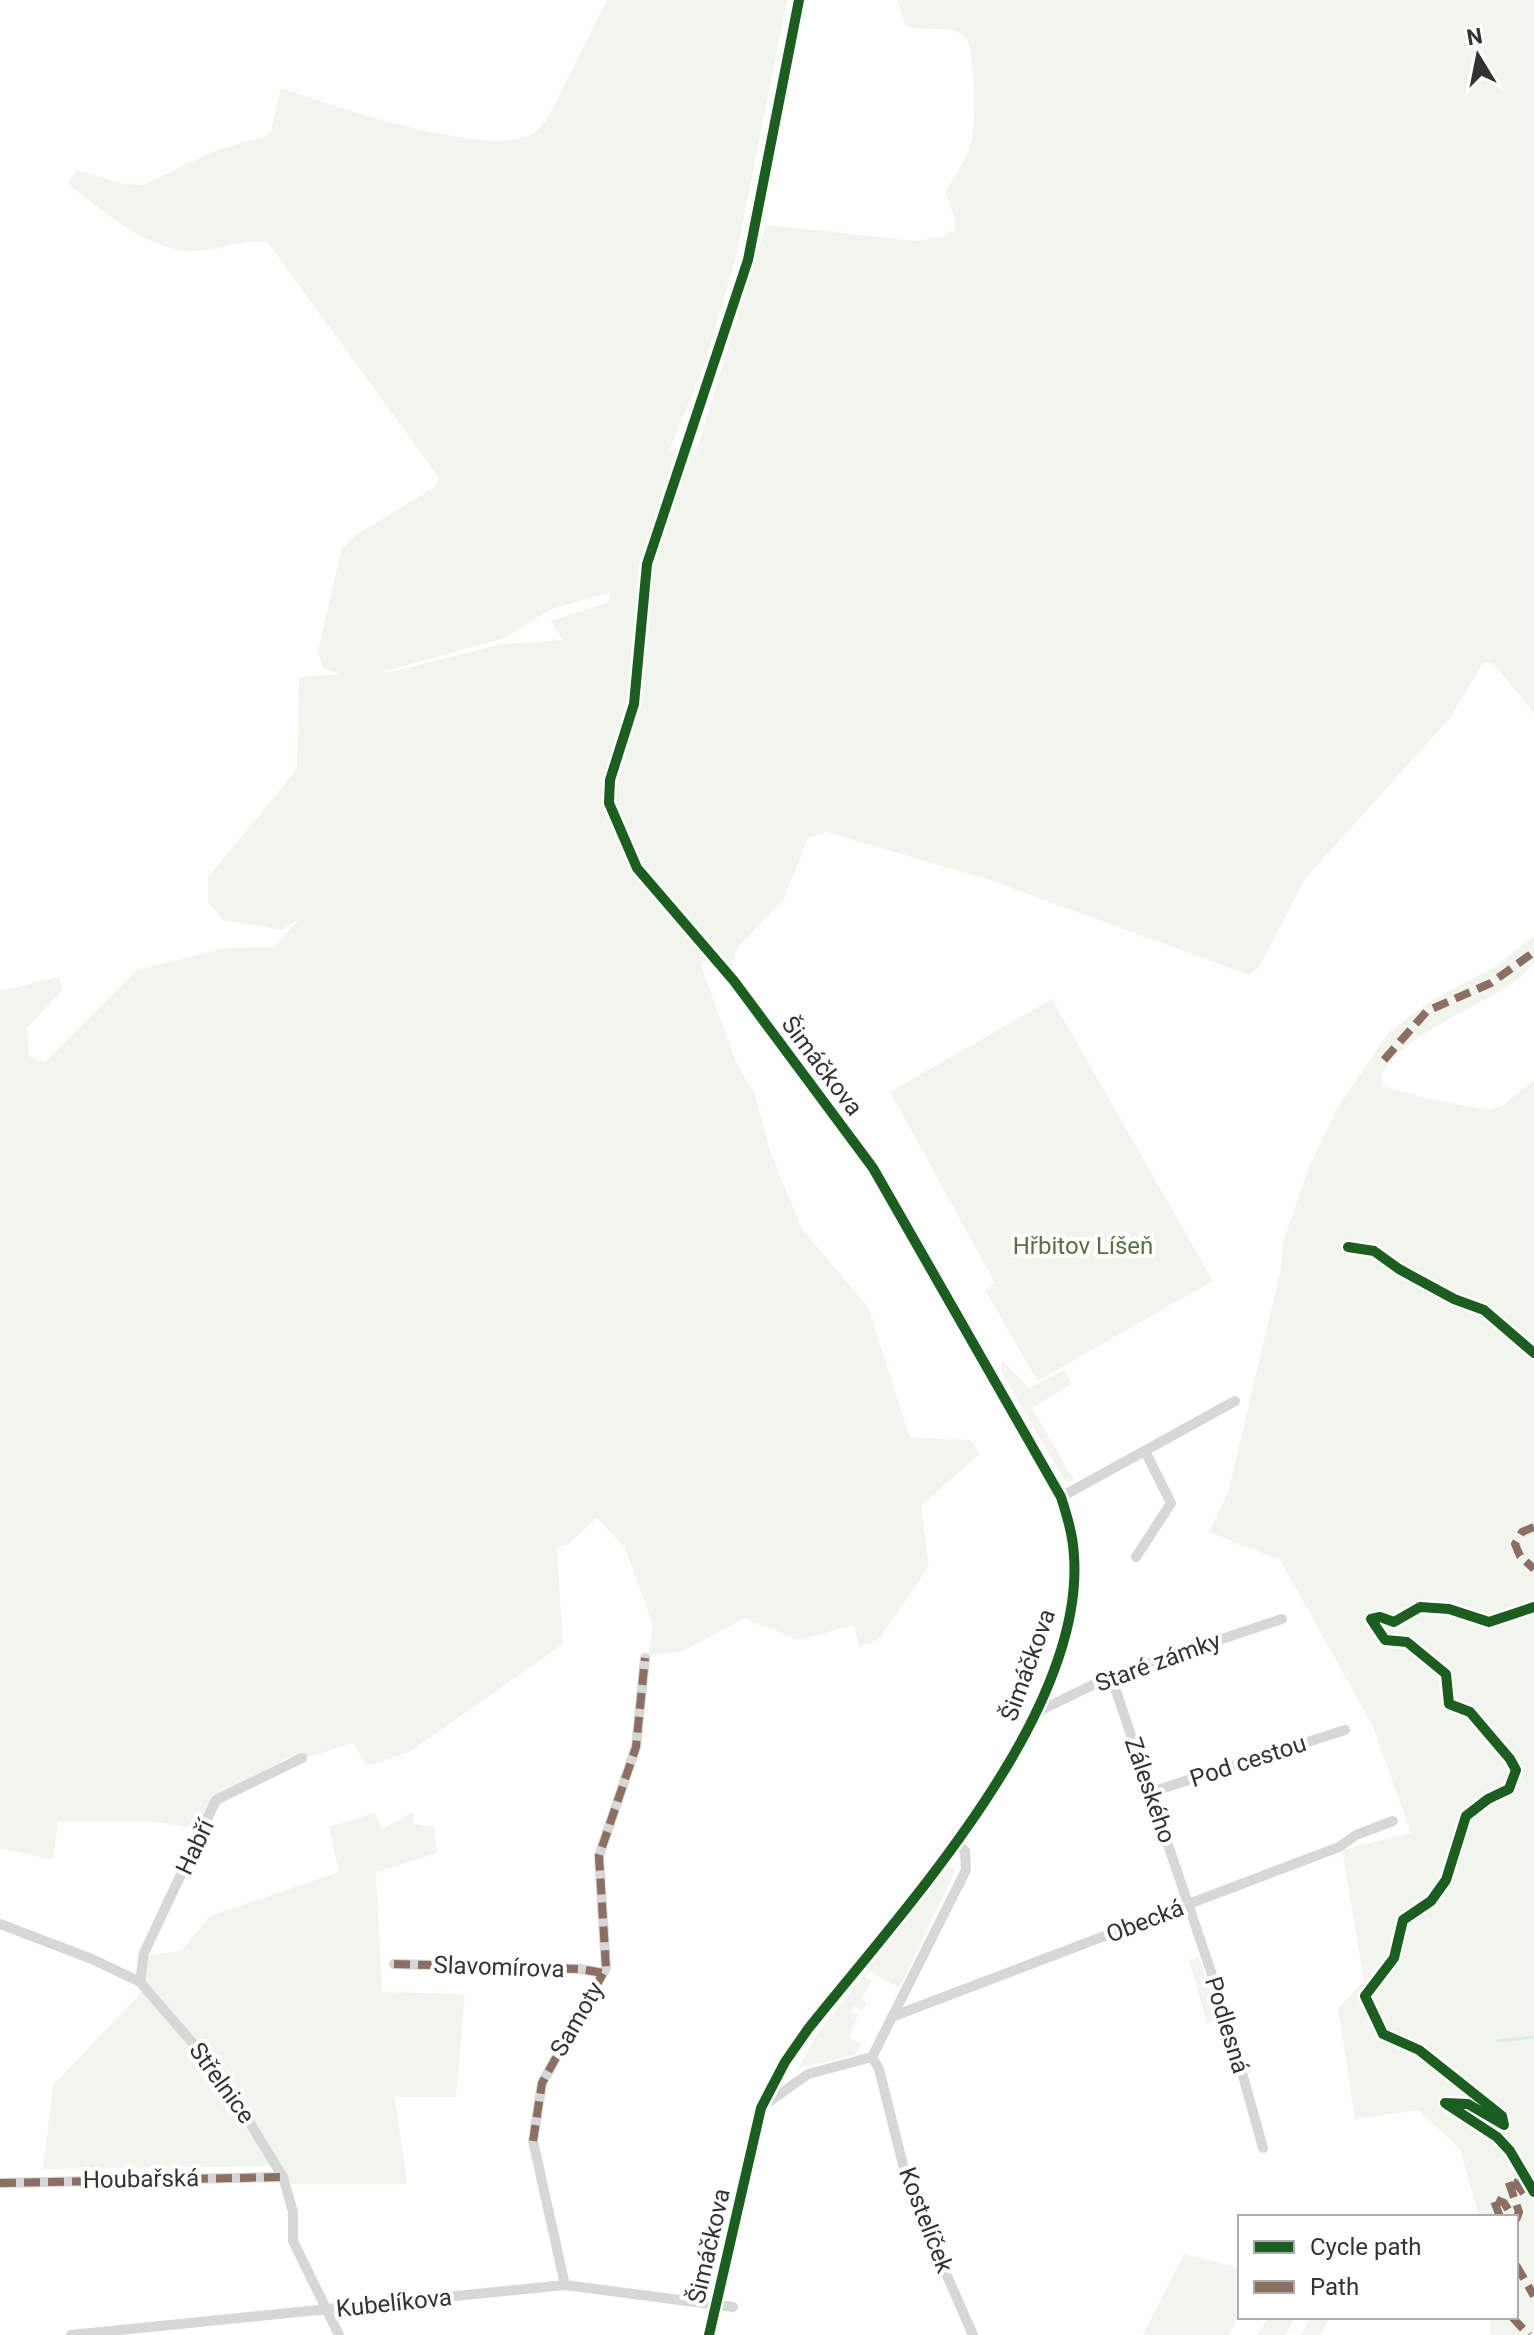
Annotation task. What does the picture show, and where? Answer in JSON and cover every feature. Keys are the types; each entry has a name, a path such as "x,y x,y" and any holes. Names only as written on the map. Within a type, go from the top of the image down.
{"street":[{"name":"Šimáčkova","path":"709,2335 761,2108 785,2062 808,2029 994,1790 1037,1712 1064,1637 1072,1597 1074,1558 1061,1497 873,1168 725,971 637,868 609,803 610,780 634,704 647,564 748,260 799,0"},
{"path":"1061,1497 1235,1401"},
{"path":"1136,1557 1171,1503 1145,1451"},
{"name":"Staré zámky","path":"1037,1712 1111,1676 1282,1619"},
{"name":"Samoty","path":"565,2285 533,2141 542,2083 606,1968 599,1856 636,1747 645,1658"},
{"name":"Záleského","path":"1111,1676 1189,1904"},
{"name":"Pod cestou","path":"1151,1792 1345,1730"},
{"name":"Habří","path":"140,1982 144,1953 216,1800 302,1758"},
{"name":"Obecká","path":"894,2016 1339,1847 1356,1835 1393,1821"},
{"path":"761,2108 808,2074 872,2057 966,1870 965,1851 955,1842"},
{"name":"Podlesná","path":"1189,1904 1228,2022 1263,2148"},
{"name":"Střelnice","path":"0,1924 92,1959 140,1982 221,2076 283,2177 293,2212 293,2241 339,2335"},
{"name":"Slavomírova","path":"394,1964 580,1969 603,1973"},
{"name":"Kostelíček","path":"872,2057 879,2069 909,2189 973,2335"},
{"name":"Houbařská","path":"0,2183 283,2177"},
{"name":"Kubelíkova","path":"71,2335 565,2285 733,2307"}],"green space":[{"path":"607,0 787,0 736,257 704,366 670,449 695,455 766,225 916,241 942,237 955,229 955,218 945,193 966,156 973,135 974,89 969,45 966,38 954,31 906,27 897,0 1534,0 1534,713 1495,666 1489,662 1483,663 1450,718 1305,879 1259,967 1249,975 990,880 826,832 808,838 784,899 738,947 731,966 718,951 701,965 736,1062 755,1094 770,1151 802,1229 868,1307 910,1438 971,1440 979,1454 921,1506 929,1567 878,1640 859,1647 854,1625 799,1640 745,1618 681,1652 648,1656 653,1625 625,1548 597,1518 568,1544 557,1548 563,1644 411,1751 367,1766 353,1743 308,1757 288,1757 250,1781 212,1797 197,1829 156,1822 58,1822 53,1860 0,1848 0,991 59,977 63,990 27,1028 29,1056 44,1063 137,970 225,948 274,947 299,919 282,930 223,920 208,902 208,877 297,769 299,677 340,674 323,669 318,650 342,548 356,535 436,486 439,478 268,243 252,241 194,251 159,244 126,228 68,184 77,170 123,184 143,185 212,152 265,136 271,131 281,88 403,126 473,139 502,141 525,137 548,118","holes":["611,592 607,603 551,621 562,640 502,644 382,672 502,639 552,609"]},
{"path":"1534,936 1534,963 1522,976 1422,1036 1388,1064 1381,1079 1383,1086 1427,1099 1490,1110 1503,1105 1534,1080 1534,2335 1490,2335 1490,2319 1518,2319 1518,2215 1478,2215 1460,2149 1418,2110 1355,2119 1338,2008 1364,1981 1342,1850 1411,1833 1373,1727 1280,1560 1209,1532 1228,1493 1281,1268 1283,1242 1309,1167 1336,1110 1389,1032 1432,1000 1495,967"},
{"name":"Hřbitov Líšeň","path":"1052,999 1213,1281 1037,1381 985,1290 995,1283 890,1092"},
{"path":"1002,1360 1029,1388 1064,1370 1072,1384 1032,1408 1074,1480 1068,1482 1063,1478 1001,1371"},
{"path":"413,1812 414,1824 434,1827 437,1853 376,1872 382,1992 465,1994 456,2097 395,2097 407,2184 291,2184 281,2166 43,2169 53,2085 143,1991 149,1955 181,1951 210,1916 339,1872 329,1827 374,1813 382,1829"},
{"path":"948,1866 956,1870 899,1988 869,1971 865,1977 872,1981 861,1999 867,2003 862,2011 854,2006 851,2011 858,2015 849,2037 862,2045 854,2055 798,2068 816,2036"},
{"path":"1199,1957 1219,2020 1207,2023 1189,1960"},
{"path":"1184,2254 1238,2268 1238,2318 1229,2335 1143,2335"},
{"path":"1267,2319 1294,2319 1285,2335 1257,2335"},
{"path":"1310,2319 1329,2319 1320,2335 1301,2335"}],"waterway":[{"path":"1498,2041 1534,2037"}],"marked path":[{"path":"1384,1060 1427,1011 1491,983 1534,952"},
{"path":"1534,1527 1522,1532 1515,1544 1520,1556 1534,1569"},
{"path":"533,2141 542,2083 606,1968 599,1856 636,1747 645,1658"},
{"path":"394,1964 580,1969 603,1973"},
{"path":"0,2183 283,2177"},
{"path":"1518,2215 1508,2180 1516,2183 1525,2195"},
{"path":"1499,2215 1493,2198 1504,2203 1512,2215"},
{"path":"1518,2268 1534,2296"},
{"path":"1514,2319 1529,2335"}],"cycle path":[{"path":"709,2335 761,2108 785,2062 808,2029 936,1869 980,1808 1019,1744 1050,1680 1070,1617 1074,1556 1061,1497 873,1168 734,981 637,868 609,803 610,780 634,704 647,564 748,260 799,0"},
{"path":"1348,1247 1374,1251 1399,1269 1454,1299 1484,1310 1534,1353"},
{"path":"1534,1607 1489,1622 1449,1609 1420,1607 1394,1622 1380,1617 1371,1619 1385,1640 1407,1642 1446,1674 1449,1704 1470,1712 1516,1770 1509,1789 1488,1799 1466,1816 1446,1880 1431,1901 1403,1920 1394,1958 1365,1996 1383,2034 1419,2050 1502,2116 1504,2125 1468,2104 1445,2103 1497,2137 1510,2151 1534,2192"}]}
